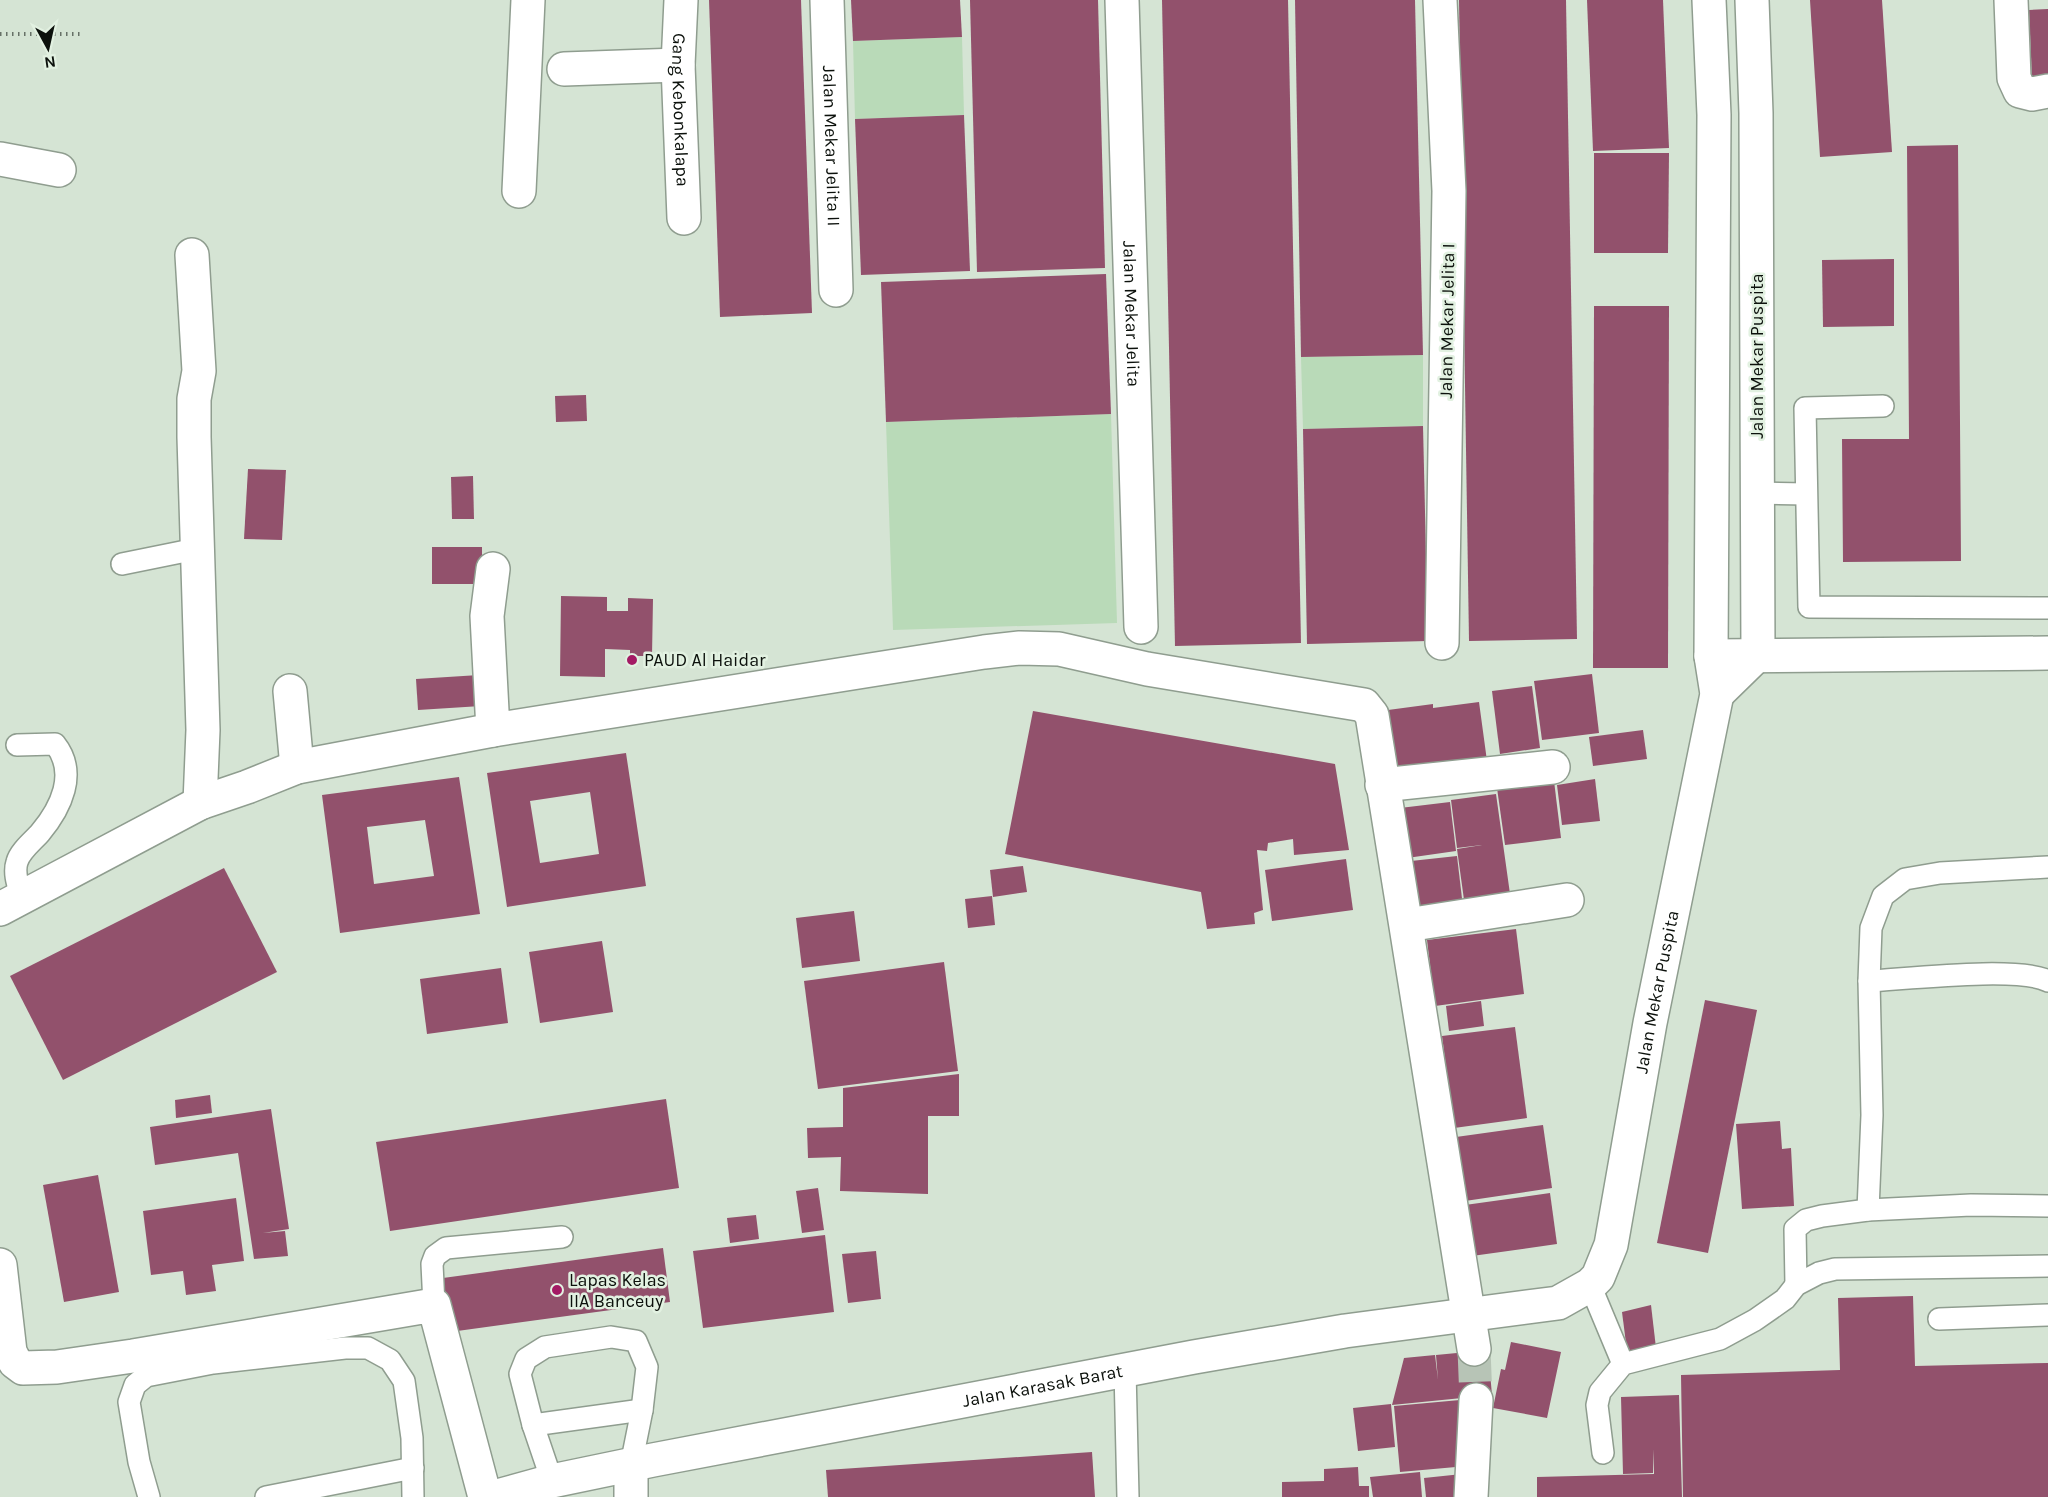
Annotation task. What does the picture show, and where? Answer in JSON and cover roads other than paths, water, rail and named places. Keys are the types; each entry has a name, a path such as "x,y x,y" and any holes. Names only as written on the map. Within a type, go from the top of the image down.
{"street":[{"path":"519,192 528,0"},
{"name":"Gang Kebonkalapa","path":"681,0 678,65 684,218"},
{"name":"Jalan Mekar Jelita II","path":"827,0 836,290"},
{"name":"Jalan Mekar Jelita","path":"1122,0 1141,627"},
{"name":"Jalan Mekar Jelita I","path":"1440,0 1449,191 1442,643"},
{"name":"Jalan Mekar Puspita","path":"1590,1285 1598,1276 1611,1245 1650,1023 1717,694 1712,656 1714,115 1709,0"},
{"name":"Jalan Mekar Puspita","path":"1752,0 1756,113 1758,654"},
{"path":"2011,0 2014,78 2020,91 2032,94 2048,91"},
{"path":"564,69 678,65"},
{"path":"1714,115 1756,113"},
{"path":"0,159 59,170"},
{"path":"192,255 199,371 194,399 196,549 203,730 200,803"},
{"path":"493,569 487,616 493,730"},
{"path":"11,904 200,803 247,788 297,767 493,730 984,652 1020,648 1059,649 1147,669 1364,705 1372,715 1474,1349"},
{"path":"1712,656 2048,653"},
{"path":"1717,694 1758,654"},
{"path":"290,691 297,767"},
{"path":"1382,785 1553,767"},
{"path":"1407,925 1567,900"},
{"path":"0,1265 10,1352 15,1362 23,1368 57,1367 132,1356 434,1305 485,1497"},
{"name":"Jalan Karasak Barat","path":"494,1497 552,1481 631,1481 854,1420 1125,1370 1345,1331 1558,1304 1590,1285"},
{"path":"1471,1497 1476,1400"}],"lane":[{"path":"1883,406 1805,408 1809,607 2048,608"},
{"path":"1757,493 1806,494"},
{"path":"122,564 196,549"},
{"path":"11,904 17,862 58,808 64,791 67,769 63,754 55,744 17,745"},
{"path":"1868,1210 1872,1115 1869,981 1871,928 1883,896 1905,879 1940,873 2048,867"},
{"path":"1869,981 1989,974 2039,976 2048,981"},
{"path":"1796,1285 1795,1229 1806,1220 1868,1210 1971,1205 2048,1206"},
{"path":"434,1305 432,1264 435,1256 446,1248 562,1237"},
{"path":"1603,1453 1598,1399 1600,1392 1623,1364 1720,1339 1755,1320 1785,1299 1796,1285 1819,1273 1835,1269 2048,1266"},
{"path":"1590,1285 1623,1364"},
{"path":"1939,1319 2048,1315"},
{"path":"552,1481 533,1425 520,1374 526,1359 545,1347 611,1337 636,1341 647,1367 631,1481"},
{"path":"149,1497 139,1462 129,1402 135,1385 146,1376 213,1363 345,1348 368,1348 390,1360 404,1381 412,1438 414,1497"},
{"path":"1125,1370 1128,1497"},
{"path":"533,1425 642,1410"},
{"path":"266,1497 413,1468"}],"tunnel":[{"path":"1474,1349 1476,1400"}],"place":[{"name":"PAUD Al Haidar","path":"632,660"},
{"name":"Lapas Kelas IIA Banceuy","path":"557,1290"}]}
